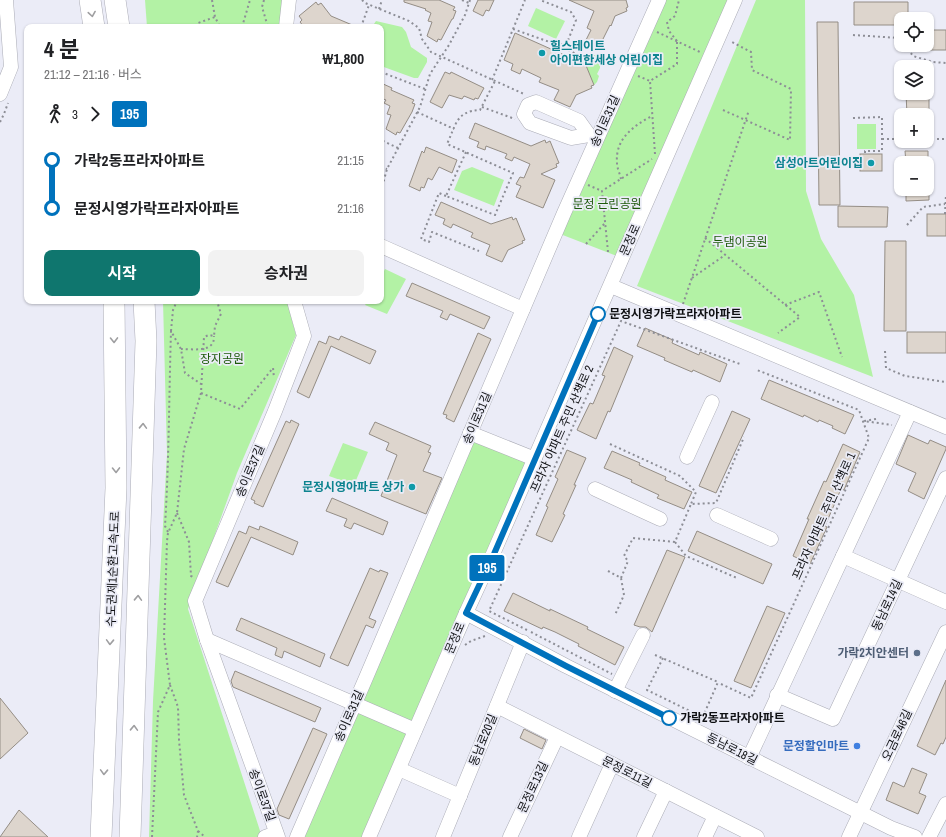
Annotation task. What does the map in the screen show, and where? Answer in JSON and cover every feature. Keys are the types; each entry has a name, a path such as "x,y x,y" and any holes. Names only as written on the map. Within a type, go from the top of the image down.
{"highway":[{"path":"90,0 94,24"},
{"path":"115,0 119,24"},
{"name":"수도권제1순환고속도로","path":"101,837 116,488 114,304"},
{"path":"130,837 145,371 144,304"}],"street":[{"path":"0,94 11,67 6,0"},
{"path":"286,24 288,0"},
{"name":"송이로31길","path":"296,837 365,680 470,433 593,137 647,28 659,0"},
{"name":"문정로","path":"369,837 466,613 494,554 611,286 625,250 736,0"},
{"path":"539,114 593,137"},
{"path":"384,247 522,309"},
{"path":"611,286 946,427"},
{"name":"송이로37길","path":"273,836 195,601 304,336 295,304"},
{"path":"687,456 712,402"},
{"path":"749,758 910,412"},
{"path":"470,433 535,459"},
{"name":"동남로14길","path":"777,695 833,719 946,478"},
{"path":"595,489 660,519"},
{"path":"717,515 771,539"},
{"path":"842,556 946,602"},
{"name":"동남로18길","path":"466,613 566,666 618,685 696,731 891,828 915,837"},
{"name":"오금로46길","path":"849,837 946,632"},
{"path":"618,685 643,635"},
{"path":"207,640 415,730"},
{"name":"동남로20길","path":"444,837 522,642"},
{"name":"문정로11길","path":"496,706 757,837"},
{"name":"문정로13길","path":"510,837 557,737"},
{"path":"579,837 612,764"},
{"path":"398,769 460,796"},
{"path":"644,837 666,791"},
{"path":"929,837 946,804"},
{"path":"705,837 715,816"}],"path":[{"path":"212,0 215,17 218,24"},
{"path":"243,24 250,0"},
{"path":"264,0 262,7 267,24"},
{"path":"362,0 369,5 409,21 419,28 422,39 431,52 530,97"},
{"path":"379,9 382,0"},
{"path":"384,180 387,169 417,112 430,74 465,15 470,1 462,0"},
{"path":"492,80 526,0"},
{"path":"540,0 571,12 576,20 567,43 558,46"},
{"path":"608,252 602,191 655,157 650,81 677,64 677,41 669,31 667,22 675,16 679,0"},
{"path":"362,24 369,5"},
{"path":"198,24 215,17"},
{"path":"647,28 711,56"},
{"path":"513,29 583,57"},
{"path":"853,35 894,38"},
{"path":"720,36 751,52 752,70 791,89 790,140 723,110"},
{"path":"910,52 913,56 933,62 946,63"},
{"path":"384,73 425,89"},
{"path":"479,251 432,232 429,242 421,239 439,193 495,215 513,173 447,144 460,116 470,111 480,110 495,81"},
{"path":"679,314 749,110"},
{"path":"417,112 454,129"},
{"path":"621,179 617,164 618,150 623,138 630,129 652,116"},
{"path":"853,118 882,117 882,151 865,151 864,154"},
{"path":"882,139 894,139"},
{"path":"934,139 946,139"},
{"path":"384,141 398,148"},
{"path":"446,196 466,152"},
{"path":"945,214 946,194"},
{"path":"907,225 922,207 945,204"},
{"path":"586,244 605,223"},
{"path":"705,238 800,317 778,333"},
{"path":"691,279 725,255"},
{"path":"786,305 819,292 842,357"},
{"path":"168,532 165,526 168,467 169,388 171,331 173,310 176,304"},
{"path":"182,349 203,349 210,346 214,341 215,326 221,314 218,304"},
{"name":"프라자 아파트 주민 산책로 2","path":"618,685 489,611 621,321 740,364"},
{"path":"171,331 182,349 185,373 201,384"},
{"path":"205,837 198,831 184,795 178,740 178,707 170,685 164,638 168,532 177,513 184,449 200,393 204,337 209,335 214,336"},
{"path":"885,351 886,368 905,376 946,382"},
{"path":"200,393 240,409 273,368 275,380 285,384"},
{"name":"프라자 아파트 주민 산책로 1","path":"721,684 751,698 869,438 859,410 757,370"},
{"path":"864,421 876,420"},
{"path":"864,421 903,426"},
{"path":"691,504 716,503 744,437"},
{"path":"610,444 680,476 696,492 675,542"},
{"path":"177,513 189,542 191,576 204,580"},
{"path":"165,526 172,524"},
{"path":"615,615 624,595 621,578 628,561 624,556 633,538 675,542 686,556 737,578"},
{"path":"608,571 621,578"},
{"path":"655,654 718,682 696,731"},
{"path":"663,658 647,690 702,717"},
{"path":"152,837 158,712 170,685"},
{"path":"197,837 198,831"}],"green space":[{"path":"145,0 282,0 280,24 147,24"},
{"name":"문정 근린공원","path":"659,0 735,0 622,258 555,232"},
{"name":"두댐이공원","path":"756,0 805,0 806,191 821,239 854,295 873,377 637,286"},
{"path":"536,8 565,21 556,39 528,26"},
{"path":"376,21 402,27 406,32 411,47 427,58 427,62 418,78 414,78 384,67 384,24 374,24"},
{"path":"589,55 596,55 600,59 600,68 597,74 599,76 594,85 580,62 576,63 575,59"},
{"path":"857,124 876,124 876,149 857,149"},
{"path":"472,167 504,180 494,206 454,190 462,171"},
{"path":"385,269 406,279 387,314 365,305 384,304"},
{"name":"장지공원","path":"163,304 288,304 296,335 237,473 188,609 262,837 149,837 153,701 167,454"},
{"path":"471,437 529,460 365,837 300,837"},
{"path":"343,443 368,452 354,485 329,476"}],"building":[{"path":"404,0 439,0 455,7 453,10 456,11 453,19 441,40 438,39 437,42 427,36 432,22 428,21 431,13 425,10 426,9 404,2"},
{"path":"478,0 494,0 489,11 486,10 483,16 473,11"},
{"path":"569,0 626,0 628,7 626,8 627,11 615,16 602,41 604,43 601,49 585,42 591,30 587,28 594,11"},
{"path":"316,2 318,5 321,3 331,16 350,24 302,24 300,22 302,20 299,16"},
{"path":"854,2 908,2 908,12 894,12 894,25 854,25"},
{"path":"817,22 838,22 840,205 819,205"},
{"path":"934,30 946,30 946,50 934,50"},
{"path":"515,33 580,62 581,65 585,63 594,85 591,86 592,88 576,95 570,107 554,100 559,90 539,82 541,78 522,69 520,74 511,70 513,64 504,60"},
{"path":"445,72 450,74 451,72 484,88 478,99 475,98 474,100 464,96 462,99 449,95 442,108 430,102"},
{"path":"384,84 392,88 391,90 414,100 412,103 415,104 412,112 400,133 397,132 396,135 386,129 391,115 387,114 390,106 384,103 386,100 384,99"},
{"path":"906,100 929,100 929,108 907,108"},
{"path":"475,123 531,146 545,140 546,143 550,141 559,163 556,164 557,167 541,174 555,180 543,208 516,197 521,186 516,184 520,177 524,178 530,164 514,157 512,161 505,158 507,154 486,146 485,150 477,147 479,142 469,138"},
{"path":"426,147 457,160 452,173 439,167 432,180 428,178 424,188 421,187 420,191 409,186 422,151 424,153"},
{"path":"905,151 928,151 928,156 905,156"},
{"name":"삼성아트어린이집","path":"860,154 882,154 882,171 860,171"},
{"path":"906,196 929,196 929,200 906,201"},
{"path":"441,202 491,224 512,217 513,220 516,218 525,240 522,241 523,243 508,250 502,262 486,255 490,245 471,237 473,233 453,224 451,228 443,224 445,219 435,215"},
{"path":"838,206 888,207 887,227 838,227"},
{"path":"927,214 946,214 946,236 927,236"},
{"path":"885,241 906,241 906,331 884,331"},
{"path":"412,283 490,317 484,329 450,314 447,320 440,317 443,311 406,296"},
{"path":"645,328 673,340 672,343 699,355 700,352 727,364 720,382 693,370 692,372 664,360 665,358 637,346"},
{"path":"907,332 946,332 946,353 907,353"},
{"path":"478,333 491,339 454,422 446,418 447,415 443,414"},
{"path":"329,336 339,340 341,336 376,351 370,364 331,346 309,398 297,392 319,341 326,344"},
{"path":"614,347 633,356 610,412 608,411 596,439 577,430 590,403 593,404 605,376 602,375"},
{"path":"769,380 854,415 845,434 832,428 833,426 819,420 818,422 804,415 803,417 761,399"},
{"path":"732,411 750,419 716,493 699,486"},
{"path":"291,420 299,424 263,507 254,503 255,501 251,499 286,421 290,423"},
{"path":"375,422 431,446 428,452 431,453 423,471 442,478 426,514 381,496 397,455 386,450 389,443 369,434"},
{"path":"908,435 928,444 930,440 946,447 924,499 908,491 916,473 896,464"},
{"path":"843,444 860,452 844,490 841,489 825,526 827,527 810,564 793,556 809,519 807,519"},
{"path":"567,450 586,458 563,514 565,515 552,542 536,535 548,507 546,506 558,479 555,477"},
{"path":"612,451 640,463 639,465 666,477 665,480 692,492 684,509 657,498 659,495 631,482 632,480 604,468"},
{"path":"332,498 388,522 383,535 354,523 351,529 344,526 347,519 326,511"},
{"path":"249,526 259,530 260,526 298,542 293,555 251,537 228,587 216,582 239,531 246,534"},
{"path":"697,531 772,564 763,584 688,551"},
{"path":"667,550 685,557 652,632 646,627 634,625"},
{"path":"370,568 379,572 380,570 388,573 369,618 376,621 373,628 366,625 348,666 330,658"},
{"path":"513,593 588,627 587,629 624,647 615,665 555,632 543,627 542,629 504,611"},
{"path":"767,606 785,613 751,688 734,681"},
{"path":"241,618 325,654 320,667 284,651 282,658 275,655 277,648 236,630"},
{"path":"235,671 321,708 315,722 233,687 231,681"},
{"path":"946,680 946,737 935,755 917,746"},
{"path":"0,698 28,733 0,759"},
{"path":"313,728 327,734 289,819 279,815 277,809"},
{"path":"524,729 546,740 542,749 520,738"},
{"path":"912,768 927,774 919,793 926,796 918,814 886,800 893,782 904,787"},
{"path":"19,810 48,837 0,837"}],"bus line":[{"name":"195","path":"598,314 494,554 466,613 669,718"}],"place":[{"name":"힐스테이트 아이편한세상 어린이집","path":"542,53"},
{"name":"삼성아트어린이집","path":"871,163"},
{"name":"문정시영가락프라자아파트","path":"598,314"},
{"name":"문정시영아파트 상가","path":"412,487"},
{"name":"가락2치안센터","path":"917,653"},
{"name":"가락2동프라자아파트","path":"669,718"},
{"name":"문정할인마트","path":"857,746"}]}
